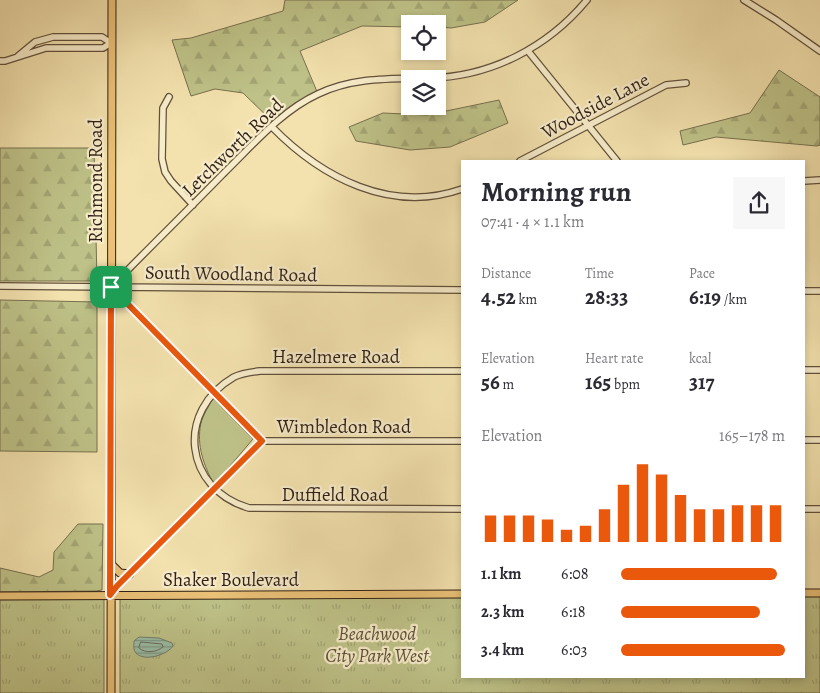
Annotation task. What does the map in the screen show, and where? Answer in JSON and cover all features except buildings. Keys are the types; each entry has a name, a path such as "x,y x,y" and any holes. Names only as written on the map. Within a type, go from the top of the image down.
{"main road":[{"name":"Richmond Road","path":"110,693 112,0"},
{"path":"110,564 120,574 130,574"},
{"path":"805,593 820,593"},
{"name":"Shaker Boulevard","path":"0,596 461,594"}],"street":[{"name":"Letchworth Road","path":"111,287 272,127 286,114 304,102 336,86 356,81 462,75 495,65 528,50 550,36 587,0"},
{"path":"744,0 776,20 820,52"},
{"path":"0,61 5,61 46,48 103,48 111,44 102,37 53,37 35,42 18,56"},
{"path":"528,50 616,160"},
{"name":"Woodside Lane","path":"522,160 666,85 686,83"},
{"path":"169,97 163,108 162,159 165,172 171,181 193,204"},
{"path":"272,127 294,149 324,171 372,192 388,195 425,196 461,189"},
{"path":"805,181 820,180"},
{"name":"South Woodland Road","path":"0,286 461,290"},
{"path":"111,287 262,441"},
{"path":"805,291 820,291"},
{"path":"805,370 820,370"},
{"name":"Hazelmere Road","path":"214,489 203,474 199,464 195,428 200,411 214,392 235,377 260,371 461,371"},
{"path":"805,440 820,440"},
{"name":"Wimbledon Road","path":"110,595 262,441 461,441"},
{"name":"Duffield Road","path":"214,489 229,501 249,508 461,509"},
{"path":"805,509 820,509"}],"green space":[{"path":"285,0 518,0 485,22 446,28 446,15 401,15 401,27 362,26 300,51 318,94 275,124 243,93 215,89 191,96 172,40 191,38 283,11"},
{"path":"779,70 820,97 820,145 716,137 683,145 680,131 750,113"},
{"path":"499,100 508,123 450,147 410,150 356,141 349,127 383,113 446,115 446,111"},
{"path":"0,148 94,148 97,281 0,281"},
{"path":"0,300 97,302 97,452 0,451"},
{"path":"213,398 253,439 214,485 204,463 200,447 202,420"},
{"path":"78,524 103,524 102,590 0,592 0,568 39,577 53,570 54,552"},
{"name":"Beachwood City Park West","path":"805,593 820,593 820,693 120,693 120,595 461,594 461,678 805,678"},
{"path":"0,597 104,598 104,693 0,693"}],"water":[{"path":"139,637 159,638 172,643 173,646 161,655 140,656 134,650 134,641"}],"route":[{"path":"111,287 262,441 110,595 110,524 111,287"}]}
